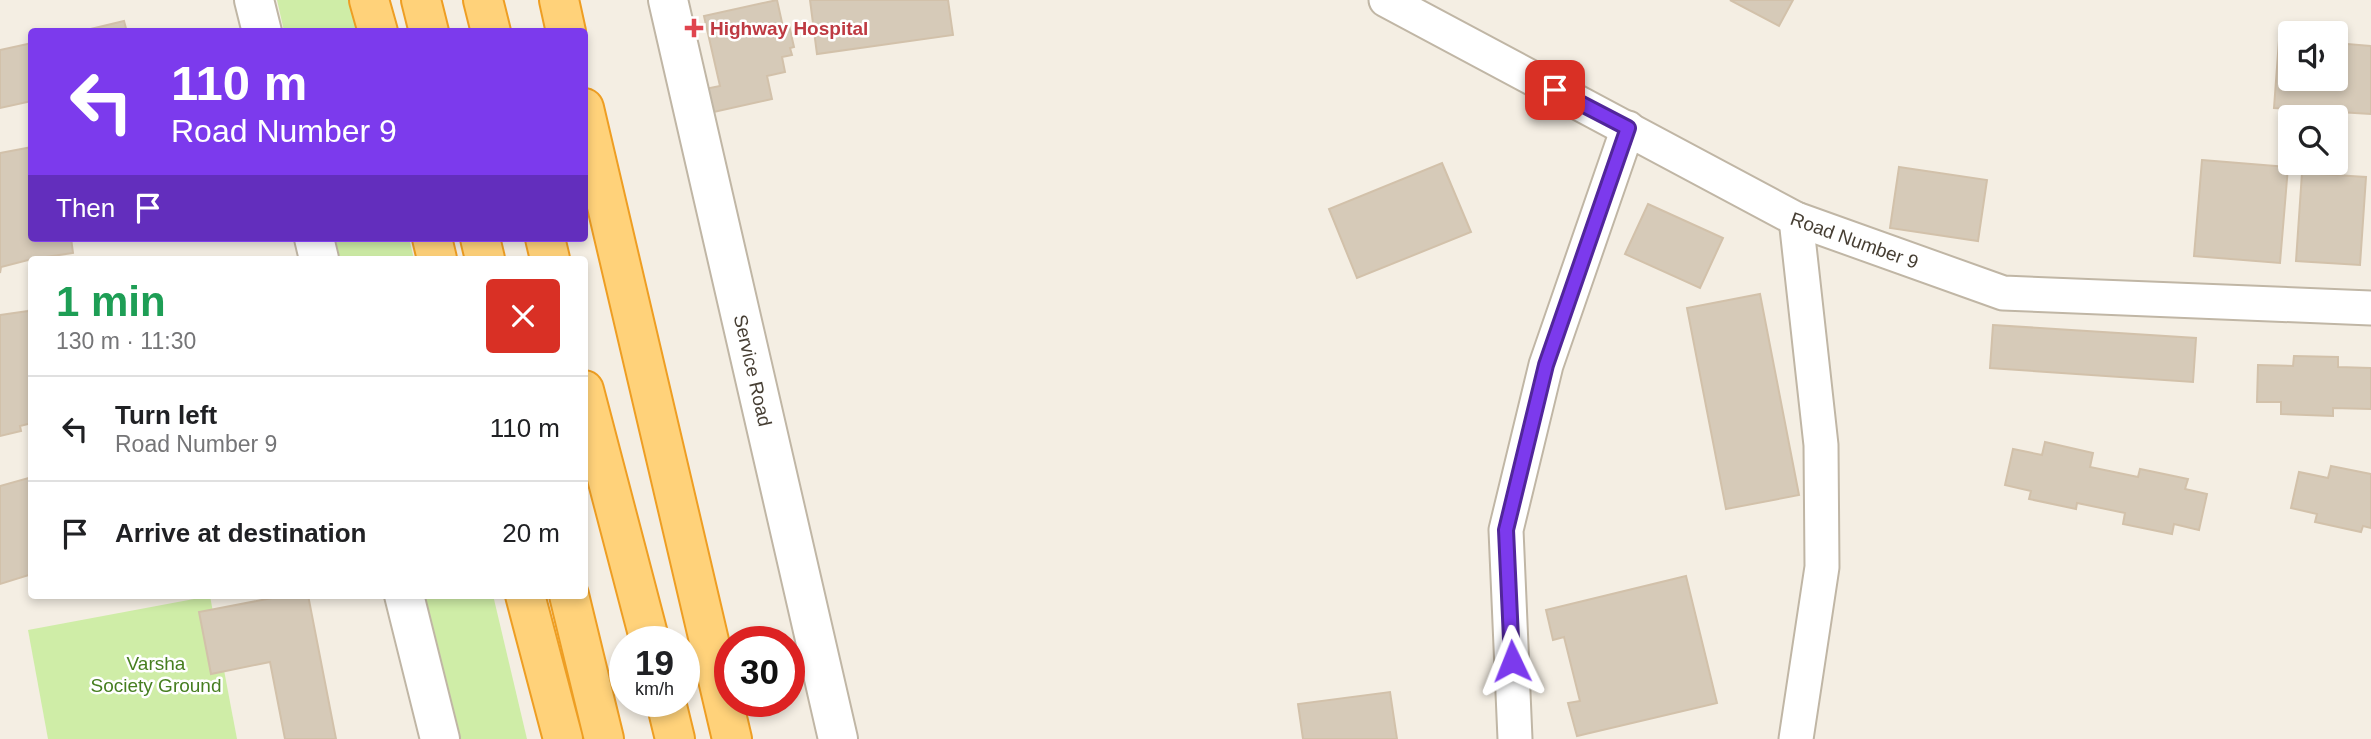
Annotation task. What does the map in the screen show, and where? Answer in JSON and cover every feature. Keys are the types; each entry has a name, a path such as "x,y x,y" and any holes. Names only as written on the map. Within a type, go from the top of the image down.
{"highway":[{"path":"369,0 376,28"},
{"path":"421,0 428,28"},
{"path":"483,0 490,28"},
{"path":"559,0 565,28"},
{"path":"588,125 733,739"},
{"path":"588,405 646,626"},
{"path":"526,599 563,739"},
{"path":"570,599 604,739"},
{"path":"670,717 676,739"}],"street":[{"path":"254,0 261,28"},
{"name":"Service Road","path":"668,0 838,739"},
{"name":"Road Number 9","path":"1386,0 1796,219 2003,293 2371,309"},
{"path":"1515,739 1506,530 1546,365 1628,128"},
{"path":"1796,219 1821,445 1822,567 1796,739"},
{"path":"405,599 440,739"}],"green space":[{"path":"277,0 352,0 359,28 283,28"},
{"path":"336,242 410,242 413,256 339,256"},
{"name":"Varsha Society Ground","path":"194,599 211,599 237,739 48,739 28,630"},
{"path":"423,599 494,599 527,739 457,739"}],"building":[{"path":"777,0 783,27 789,25 794,47 790,48 792,55 782,57 785,72 767,76 772,99 700,115 695,91 720,86 704,16"},
{"path":"810,0 948,0 953,35 817,54"},
{"path":"1730,0 1793,0 1779,26"},
{"path":"124,21 126,28 95,28"},
{"path":"28,44 28,102 0,108 0,50"},
{"path":"2348,44 2371,46 2371,114 2348,113 2348,105 2278,105 2278,108 2274,108 2278,54 2278,91 2348,91"},
{"path":"28,148 28,242 72,242 73,253 28,256 28,260 1,267 0,273 0,153"},
{"path":"2202,160 2278,166 2278,175 2287,175 2280,263 2194,256"},
{"path":"1442,163 1471,232 1357,278 1329,209"},
{"path":"1899,167 1987,180 1978,241 1890,228"},
{"path":"2302,175 2366,177 2360,265 2296,261"},
{"path":"1648,204 1723,238 1700,288 1625,254"},
{"path":"1760,294 1799,495 1726,509 1687,308"},
{"path":"28,311 28,424 20,426 21,431 0,436 0,315"},
{"path":"1993,325 2196,338 2193,382 1990,368"},
{"path":"2294,356 2338,357 2338,367 2371,368 2371,409 2333,408 2333,416 2281,414 2281,402 2257,402 2258,365 2293,366"},
{"path":"2045,442 2093,453 2090,467 2138,477 2140,469 2188,479 2185,489 2207,494 2199,530 2174,524 2172,534 2123,524 2125,513 2077,503 2076,509 2029,499 2031,491 2005,485 2013,449 2042,455"},
{"path":"2331,466 2371,474 2371,528 2363,526 2361,532 2315,522 2317,514 2291,508 2299,472 2328,478"},
{"path":"28,478 28,575 0,584 0,486"},
{"path":"1686,576 1717,703 1577,736 1568,703 1580,701 1564,637 1553,640 1546,610"},
{"path":"267,599 309,599 336,739 285,739 270,662 211,674 199,612"},
{"path":"1390,692 1397,739 1303,739 1298,704"}],"place":[{"name":"Highway Hospital","path":"694,28"}],"route":[{"path":"1512,661 1506,530 1546,365 1610,187 1628,128 1555,90"}]}
